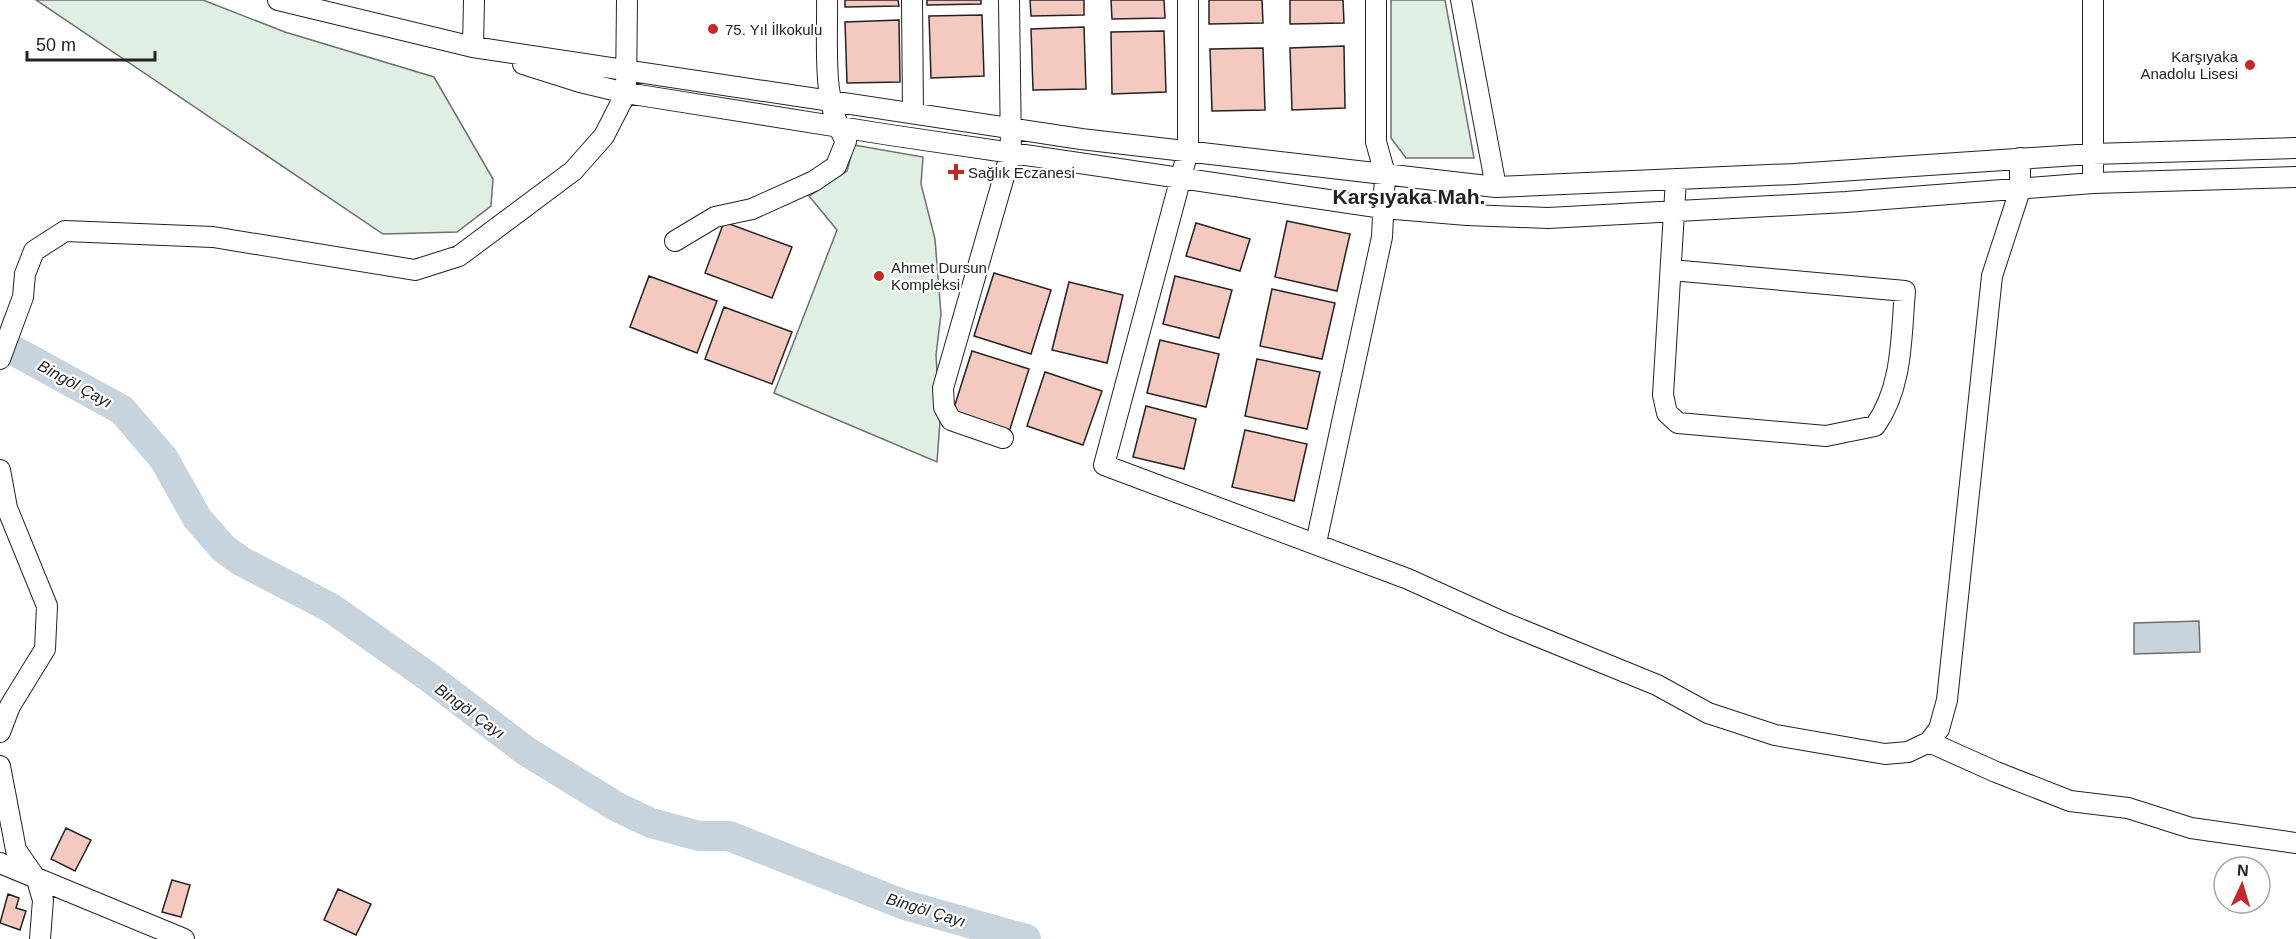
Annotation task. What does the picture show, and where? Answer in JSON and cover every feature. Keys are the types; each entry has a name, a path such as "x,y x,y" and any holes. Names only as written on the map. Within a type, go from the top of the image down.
{"street":[{"path":"278,0 472,47 580,82 626,93 837,127 1181,176 1383,208 1548,218 2093,183 2296,177"},
{"path":"472,47 474,0"},
{"path":"0,359 23,297 25,274 34,250 65,231 213,237 414,270 459,256 573,171 604,136 626,93 627,0"},
{"path":"675,241 715,217 752,209 814,181 836,166 846,141 837,127 830,100 827,0"},
{"path":"912,0 913,113"},
{"path":"1003,438 951,420 944,407 943,388 1011,152 1009,0"},
{"path":"1188,0 1188,151 1104,465 1316,543 1657,685 1708,714 1753,728 1832,747 1885,754 1908,752 1929,742 1939,729 1947,699 1992,276 2020,189 2020,158"},
{"path":"1316,543 1382,237 1385,174 1376,142 1376,0"},
{"path":"1461,0 1496,187"},
{"path":"2093,0 2093,183"},
{"path":"472,47 1011,128 1496,187 1676,179 2092,154 2296,148"},
{"path":"1671,270 1905,291 1898,373 1887,410 1875,426 1826,436 1678,423 1667,413 1663,394 1676,179"},
{"path":"0,470 2,495 47,606 45,649 10,706 0,732"},
{"path":"1929,742 1996,772 2070,801 2128,808 2191,828 2296,843"},
{"path":"0,766 16,850 37,880 43,900 40,939"},
{"path":"0,863 184,939"}],"green space":[{"path":"36,0 203,0 285,32 434,77 493,179 491,206 457,232 383,234"},
{"path":"1391,0 1445,0 1474,158 1406,158 1391,138"},
{"name":"Ahmet Dursun Kompleksi","path":"854,145 923,157 921,184 935,239 941,314 936,355 940,421 937,462 774,393 837,230 809,196 847,171"}],"shaded area":[{"path":"2199,621 2200,652 2134,654 2134,623"}],"building":[{"path":"845,0 898,0 899,6 845,7"},
{"path":"927,0 981,0 981,4 927,5"},
{"path":"1030,0 1084,0 1084,15 1031,16"},
{"path":"1111,0 1164,0 1165,18 1112,19"},
{"path":"1209,0 1262,0 1263,23 1209,24"},
{"path":"1290,0 1343,0 1344,23 1290,24"},
{"path":"982,15 984,76 931,78 929,16"},
{"path":"899,20 900,82 847,83 845,22"},
{"path":"1084,27 1086,89 1033,90 1031,29"},
{"path":"1164,31 1166,92 1112,94 1111,32"},
{"path":"1344,46 1345,108 1292,110 1290,48"},
{"path":"1263,48 1265,110 1212,111 1210,49"},
{"path":"1287,221 1350,234 1337,291 1275,277"},
{"path":"724,222 792,247 772,298 705,273"},
{"path":"1196,223 1250,239 1240,271 1186,256"},
{"path":"994,273 1051,290 1031,354 974,336"},
{"path":"649,276 717,301 697,353 630,327"},
{"path":"1175,276 1232,290 1219,338 1163,324"},
{"path":"1069,282 1123,295 1107,363 1052,350"},
{"path":"1272,289 1335,303 1322,359 1260,346"},
{"path":"724,307 792,332 772,384 705,359"},
{"path":"1160,340 1219,354 1206,407 1147,393"},
{"path":"972,351 1029,369 1009,432 952,414"},
{"path":"1257,359 1320,372 1307,429 1245,416"},
{"path":"1045,372 1102,391 1083,445 1027,426"},
{"path":"1146,406 1196,419 1184,469 1133,457"},
{"path":"1245,430 1307,444 1294,501 1232,487"},
{"path":"66,828 91,840 75,871 51,859"},
{"path":"172,880 190,885 181,917 162,912"},
{"path":"338,889 371,904 356,935 324,920"},
{"path":"8,894 19,898 16,908 26,911 20,930 0,923"}],"waterway":[{"name":"Bingöl Çayı","path":"0,343 122,410 164,459 197,518 223,548 241,561 331,608 430,678 526,751 617,807 651,823 699,836 729,836 905,905 1026,939"}],"place":[{"name":"75. Yıl İlkokulu","path":"713,29"},
{"name":"Karşıyaka Anadolu Lisesi","path":"2250,65"},
{"name":"Sağlık Eczanesi","path":"956,172"},
{"name":"Ahmet Dursun Kompleksi","path":"879,276"}],"district":[{"name":"Karşıyaka Mah.","path":"1409,196"}]}
